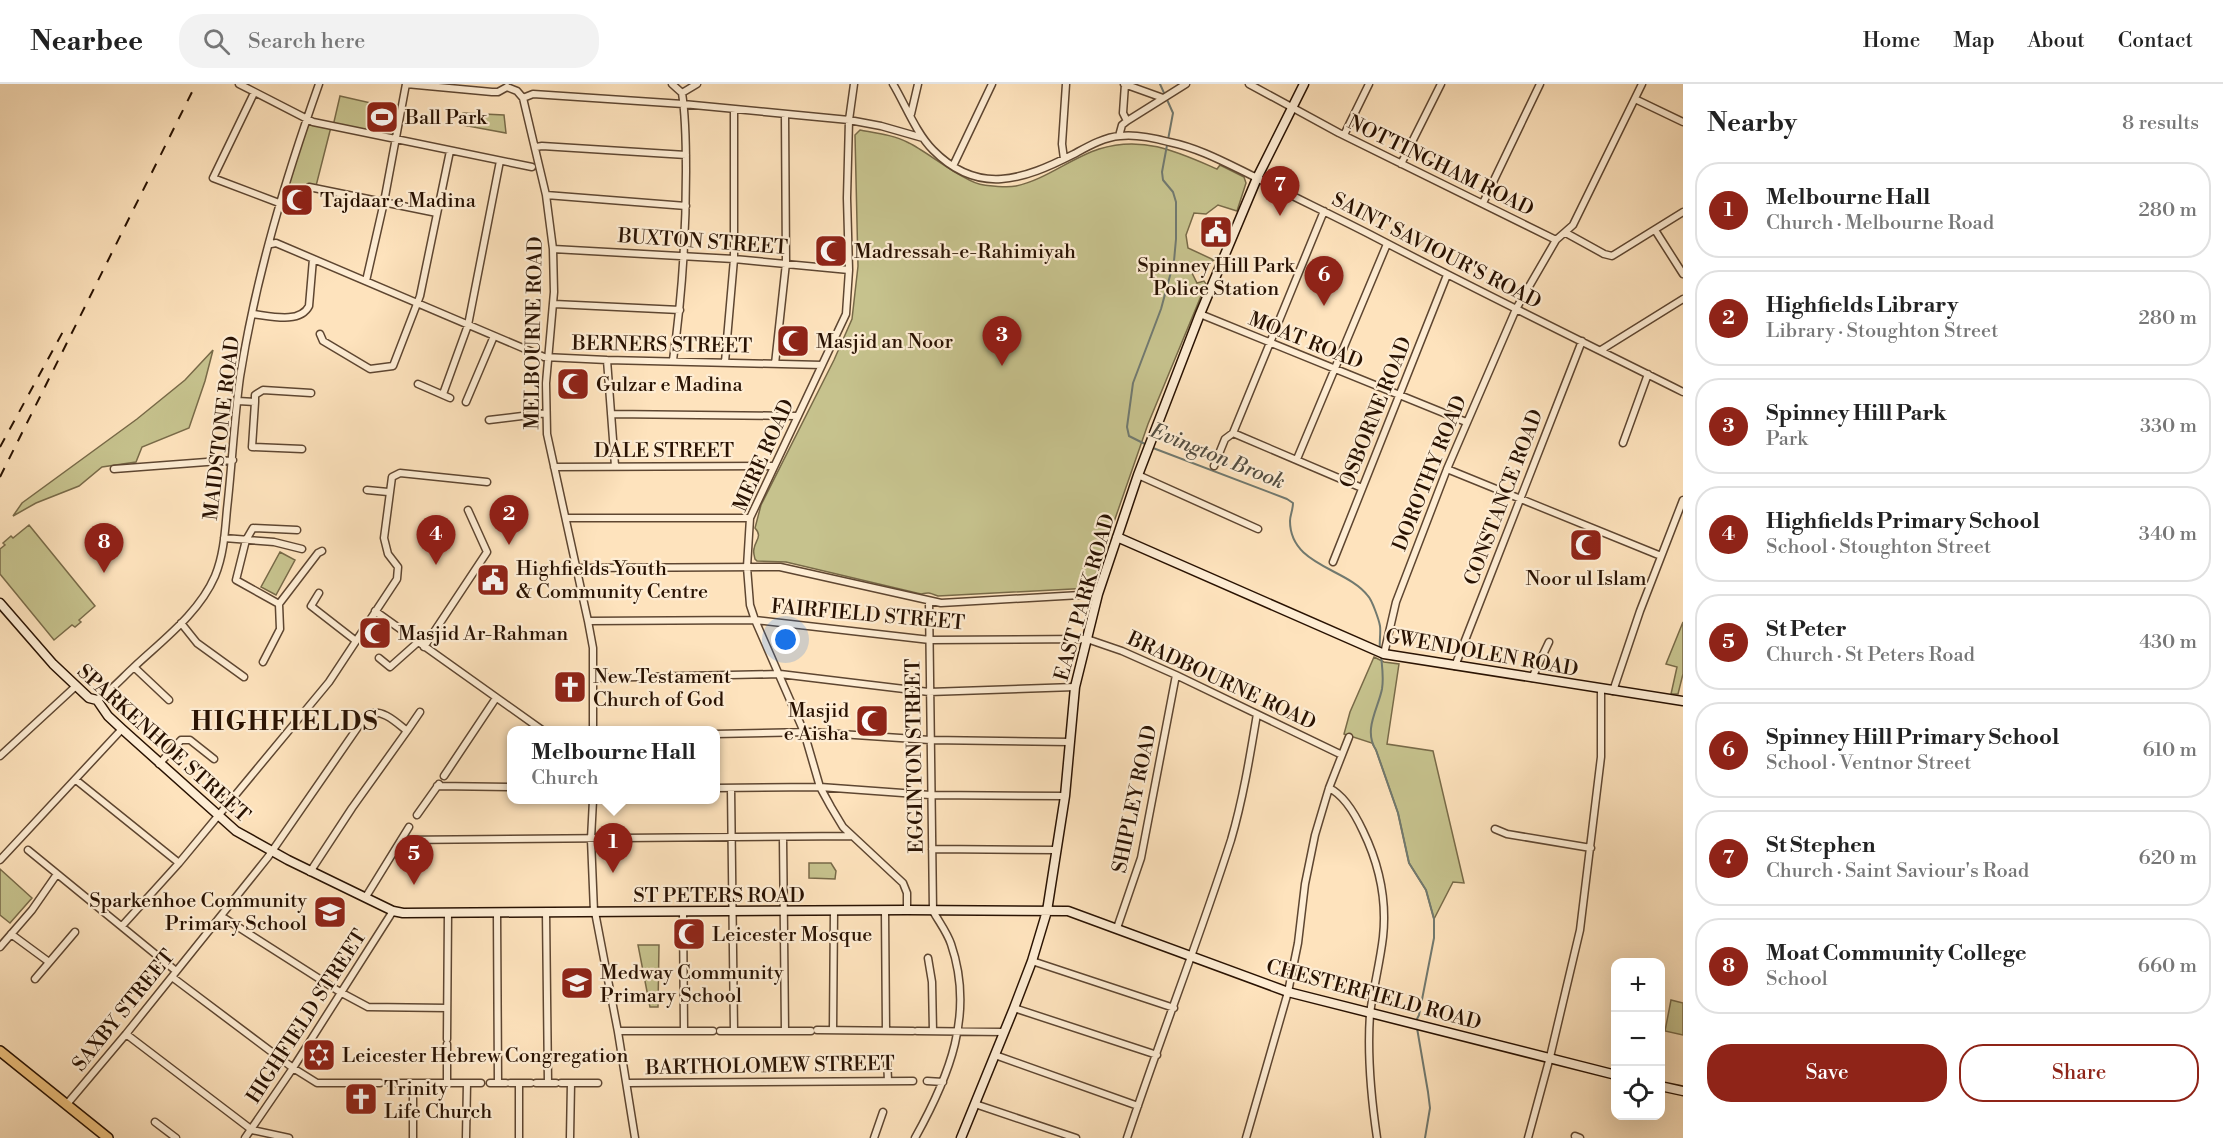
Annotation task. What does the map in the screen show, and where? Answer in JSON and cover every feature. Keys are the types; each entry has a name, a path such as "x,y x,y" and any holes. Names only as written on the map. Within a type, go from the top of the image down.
{"main road":[{"path":"0,1051 108,1138"}],"street":[{"path":"238,84 306,119 332,127 532,168"},
{"name":"MAIDSTONE ROAD","path":"97,700 194,610 208,590 219,564 224,538 238,401 253,314 279,203 319,84"},
{"path":"366,281 384,202 406,84 492,92 498,92 506,85 523,98 533,94 683,104 849,120 923,138"},
{"path":"672,84 682,93 686,155 684,255 673,360"},
{"path":"682,93 697,84"},
{"name":"MERE ROAD","path":"854,84 849,120 847,198 849,270 846,314 750,518 747,567 750,605 754,620 804,732 820,787 843,827 903,884 907,893 907,910"},
{"path":"893,84 923,138 932,149 953,166 979,177 1004,180 1026,175 1119,136 1122,125 1126,121 1186,84"},
{"path":"911,114 918,84"},
{"path":"953,166 992,84"},
{"path":"1064,159 1062,144 1066,84"},
{"path":"1126,121 1123,113 1125,84 1166,97"},
{"name":"NOTTINGHAM ROAD","path":"1249,84 1401,164 1556,240"},
{"name":"EAST PARK ROAD","path":"961,1138 1032,961 1047,911 1065,796 1075,687 1098,594 1138,475 1200,314 1257,178 1304,84"},
{"path":"1344,135 1370,84"},
{"path":"1401,164 1441,84"},
{"path":"1483,203 1540,84"},
{"path":"1556,240 1573,225 1642,84"},
{"path":"254,93 213,178 279,203"},
{"name":"MELBOURNE ROAD","path":"523,98 546,195 553,249 554,304 548,357 547,434 588,621 592,648 593,726"},
{"path":"1635,99 1683,122"},
{"path":"725,362 734,259 734,109"},
{"path":"775,364 786,263 785,114"},
{"name":"SAINT SAVIOUR'S ROAD","path":"1119,136 1173,142 1196,149 1683,392"},
{"path":"536,147 686,155"},
{"path":"320,334 323,341 370,369 393,366 417,303 450,151"},
{"path":"443,394 468,325 500,161"},
{"path":"309,187 437,213"},
{"path":"546,195 686,206"},
{"path":"1214,466 1226,439 1233,433 1324,211"},
{"path":"1566,233 1604,254 1612,255 1683,212"},
{"path":"1655,230 1683,274"},
{"name":"DOROTHY ROAD","path":"1381,653 1396,602 1466,422 1516,309 1556,240"},
{"name":"BERNERS STREET","path":"271,244 276,243 548,357 822,365"},
{"path":"1297,459 1387,244"},
{"name":"BUXTON STREET","path":"553,249 684,255 849,270"},
{"path":"253,314 288,317 307,311 313,259"},
{"name":"OSBORNE ROAD","path":"1333,562 1447,275"},
{"path":"1601,350 1683,299"},
{"path":"554,304 680,310"},
{"name":"MOAT ROAD","path":"1200,314 1466,422"},
{"path":"466,402 494,336"},
{"name":"CONSTANCE ROAD","path":"1455,666 1582,341"},
{"path":"607,360 615,466"},
{"path":"1623,443 1648,374"},
{"path":"418,384 450,398"},
{"path":"302,449 252,447 255,396 263,390 311,393"},
{"path":"238,401 255,402"},
{"path":"489,420 546,413"},
{"path":"611,414 798,416"},
{"path":"1233,433 1362,488"},
{"path":"114,469 232,460"},
{"name":"DALE STREET","path":"555,467 773,466"},
{"path":"1447,469 1661,556"},
{"path":"122,926 179,862 329,682 397,579 398,567 384,545 390,480 397,473 487,482"},
{"path":"1138,475 1258,529"},
{"path":"368,490 388,492"},
{"path":"1613,691 1640,610 1683,501"},
{"path":"379,658 390,667 420,645 487,552 468,510"},
{"path":"566,518 750,518"},
{"path":"279,604 236,580 246,540 253,528 297,530"},
{"name":"GWENDOLEN ROAD","path":"1117,537 1381,653 1683,701"},
{"path":"224,538 274,542 302,549"},
{"path":"263,662 280,629 279,604 318,553 322,551"},
{"path":"578,568 780,567 941,603 1098,594"},
{"path":"319,593 311,606 356,641"},
{"name":"EGGINTON STREET","path":"929,601 933,911"},
{"name":"SPARKENHOE STREET","path":"0,603 53,664 89,698 97,700 108,716 236,831 310,872 393,911"},
{"path":"375,611 536,726"},
{"name":"FAIRFIELD STREET","path":"588,621 754,620 930,640 1087,639"},
{"path":"181,623 197,643 244,677"},
{"name":"BRADBOURNE ROAD","path":"1087,639 1122,651 1176,675 1342,755"},
{"path":"1532,678 1549,642"},
{"path":"134,667 169,699"},
{"path":"593,678 780,674 929,692 1075,687"},
{"name":"SHIPLEY ROAD","path":"1117,928 1141,858 1176,675"},
{"path":"0,756 76,686"},
{"path":"1527,1138 1554,1058 1580,930 1601,757 1601,689"},
{"path":"417,815 496,698"},
{"name":"SAXBY STREET","path":"67,1104 221,916 271,851 368,714 374,712 383,714 407,731"},
{"path":"310,872 420,712"},
{"path":"1127,1138 1174,1008 1231,838 1257,714"},
{"path":"0,860 122,729"},
{"path":"720,734 804,732 930,740 1070,742"},
{"path":"1246,1138 1288,992 1298,943 1314,835 1349,737"},
{"path":"159,764 185,738 214,759"},
{"path":"76,780 179,862"},
{"path":"440,781 507,788"},
{"path":"720,788 820,787 930,795 1065,796"},
{"path":"731,788 734,1031"},
{"path":"1329,788 1335,791 1356,817 1374,855 1380,878 1384,908 1383,937 1370,1014 1369,1049 1371,1095 1377,1138"},
{"path":"592,804 594,912 618,1031 635,1138"},
{"path":"367,895 409,827"},
{"path":"1495,829 1507,834 1591,848"},
{"path":"401,840 852,836"},
{"path":"783,838 785,1030"},
{"path":"932,849 1057,850"},
{"path":"28,850 176,970"},
{"path":"0,947 32,910 57,874"},
{"name":"ST PETERS ROAD","path":"393,911 403,913 497,913 1047,911"},
{"name":"HIGHFIELD STREET","path":"245,1138 293,1068 393,911"},
{"path":"833,1030 834,911"},
{"path":"885,911 886,1030"},
{"path":"915,1138 943,1082 959,1030 960,982 952,948 933,911"},
{"name":"CHESTERFIELD ROAD","path":"1047,911 1068,911 1288,992 1611,1074"},
{"path":"546,912 548,1083"},
{"path":"683,912 684,1030"},
{"path":"447,913 447,1083"},
{"path":"497,913 498,1083"},
{"path":"221,916 340,992 368,1007 447,1008"},
{"path":"35,979 75,932"},
{"path":"11,934 49,962"},
{"path":"928,958 932,981 933,1030"},
{"path":"1032,961 1174,1008"},
{"path":"172,977 293,1068 317,1083 380,1083"},
{"path":"1014,1008 1157,1055"},
{"path":"618,1031 959,1030 1004,1032"},
{"path":"126,1034 252,1130 289,1138"},
{"path":"995,1055 1138,1106"},
{"path":"887,1058 888,1081"},
{"name":"BARTHOLOMEW STREET","path":"627,1083 913,1080"},
{"path":"927,1081 943,1082"},
{"path":"390,1083 481,1083"},
{"path":"413,1083 413,1138"},
{"path":"466,1138 467,1083"},
{"path":"490,1083 598,1083"},
{"path":"519,1083 519,1138"},
{"path":"570,1138 571,1083"},
{"path":"1665,1087 1683,1091"},
{"path":"975,1104 1076,1138"},
{"path":"874,1138 883,1112"},
{"path":"154,1122 176,1138"}],"shaded area":[{"path":"340,96 393,108 388,130 373,127 372,131 333,126"},
{"path":"463,113 504,115 506,133 462,125"},
{"path":"307,120 331,127 316,186 311,193 285,187"},
{"path":"860,130 903,140 946,167 984,185 1008,187 1027,183 1099,149 1131,144 1160,147 1217,169 1220,165 1244,177 1246,183 1237,211 1218,205 1206,214 1194,213 1186,235 1188,248 1214,260 1192,273 1197,283 1204,281 1206,284 1148,424 1091,588 938,596 786,562 755,559 754,550 758,536 755,528 761,505 834,360 852,319 858,266 855,135"},
{"path":"213,350 189,428 142,447 136,462 102,467 79,486 36,503 13,516 22,503 137,419 185,380"},
{"path":"29,525 95,606 79,620 81,622 75,627 72,625 54,640 0,574 0,549 5,545 3,543"},
{"path":"280,552 295,560 276,595 261,587"},
{"path":"1683,622 1683,674 1678,694 1671,694 1677,667 1666,664"},
{"path":"1374,657 1384,662 1399,664 1387,744 1433,751 1464,883 1453,882 1434,919 1426,890 1409,863 1398,813 1376,750 1372,743 1344,734 1350,712"},
{"path":"809,863 831,863 836,871 835,879 809,878"},
{"path":"0,869 32,898 10,923 0,915"},
{"path":"638,945 659,945 658,1007 650,1007"},
{"path":"1671,1000 1683,1003 1683,1035 1665,1031"}],"waterway":[{"name":"Evington Brook","path":"1147,445 1129,436 1127,427 1133,383 1161,309 1174,261 1176,239 1176,202 1173,192 1163,180 1162,172 1173,113 1160,84"},
{"name":"Evington Brook","path":"1153,448 1293,503 1290,521 1292,536 1299,548 1321,565 1359,587 1368,596 1379,623 1380,649"},
{"name":"Evington Brook","path":"1381,655 1383,685 1371,727 1372,742 1398,813 1409,863 1426,890 1434,919 1434,938 1419,1015 1415,1023"},
{"name":"Evington Brook","path":"1417,1028 1430,1108 1425,1138"}],"railway":[{"path":"0,477 196,84"},
{"path":"0,447 66,326"}],"place":[{"name":"Ball Park","path":"382,117"},
{"name":"Tajdaar e Madina","path":"297,200"},
{"name":"St Stephen","path":"1280,216"},
{"name":"Spinney Hill Park Police Station","path":"1216,232"},
{"name":"Madressah-e-Rahimiyah","path":"831,251"},
{"name":"Spinney Hill Primary School","path":"1324,306"},
{"name":"Masjid an Noor","path":"793,341"},
{"name":"Spinney Hill Park","path":"1002,366"},
{"name":"Gulzar e Madina","path":"573,384"},
{"name":"Highfields Library","path":"509,545"},
{"name":"Noor ul Islam","path":"1586,545"},
{"name":"Highfields Primary School","path":"436,565"},
{"name":"Moat Community College","path":"104,573"},
{"name":"Highfields Youth & Community Centre","path":"493,580"},
{"name":"Masjid Ar-Rahman","path":"375,633"},
{"name":"New Testament Church of God","path":"570,687"},
{"name":"Masjid e Aisha","path":"872,721"},
{"name":"Melbourne Hall","path":"613,873"},
{"name":"St Peter","path":"414,885"},
{"name":"Sparkenhoe Community Primary School","path":"330,912"},
{"name":"Leicester Mosque","path":"689,934"},
{"name":"Medway Community Primary School","path":"577,983"},
{"name":"Leicester Hebrew Congregation","path":"319,1055"},
{"name":"Trinity Life Church","path":"361,1099"}],"district":[{"name":"HIGHFIELDS","path":"285,721"}]}
